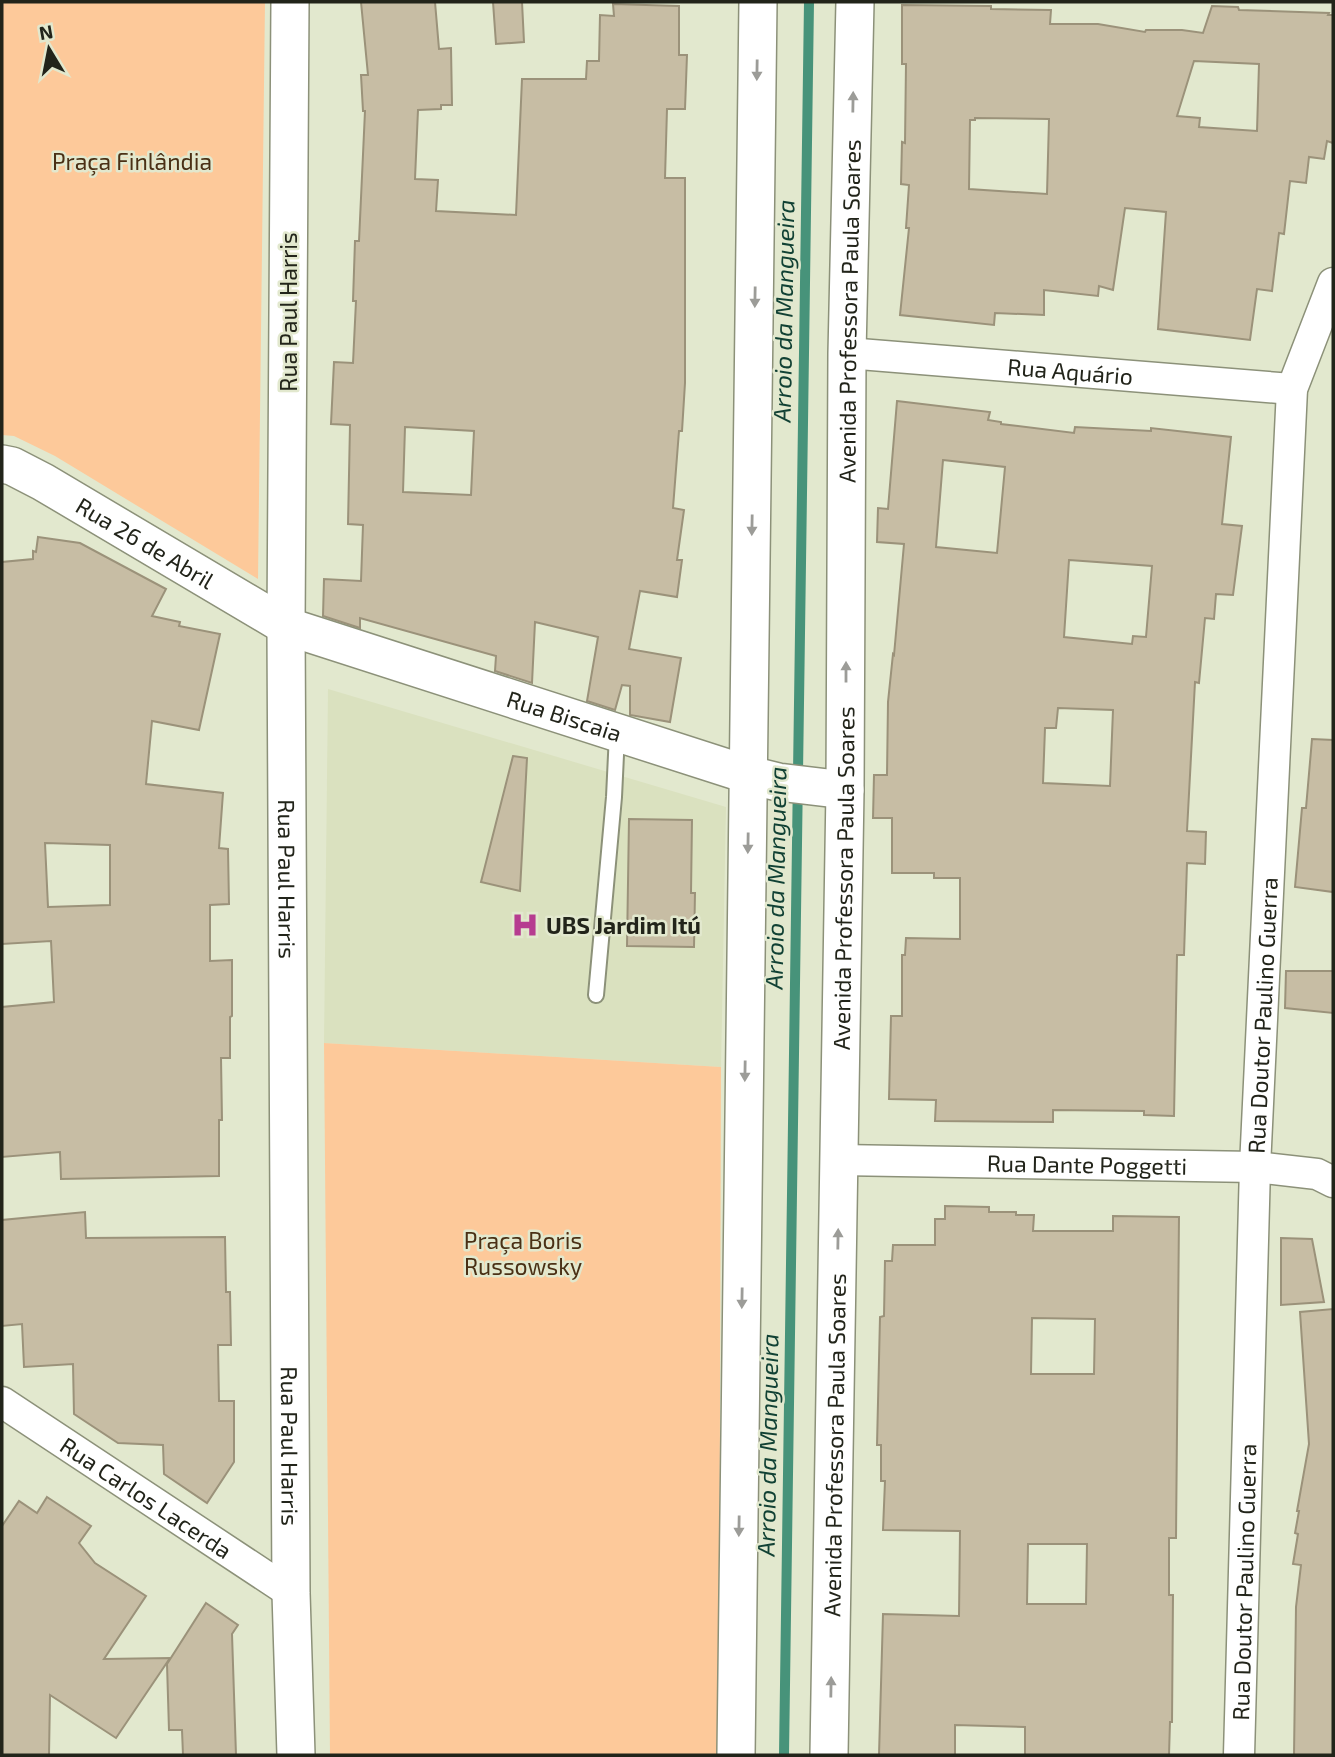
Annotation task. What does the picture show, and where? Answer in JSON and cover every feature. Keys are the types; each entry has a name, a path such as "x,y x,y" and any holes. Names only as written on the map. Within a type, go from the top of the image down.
{"street":[{"name":"Rua Paul Harris","path":"290,2 286,626 291,1593 296,1755"},
{"path":"736,1755 764,778 758,2"},
{"name":"Avenida Professora Paula Soares","path":"830,1755 839,1160 830,787 847,353 855,2"},
{"name":"Rua Doutor Paulino Guerra","path":"1240,1755 1255,1167 1292,389 1333,283"},
{"name":"Rua Aquário","path":"847,353 1292,389"},
{"name":"Rua 26 de Abril","path":"2,464 12,466 43,482 286,626"},
{"name":"Rua Biscaia","path":"286,626 764,778 830,787"},
{"name":"Rua Dante Poggetti","path":"839,1160 1255,1167 1317,1174 1333,1181"},
{"name":"Rua Carlos Lacerda","path":"2,1402 291,1593"}],"lane":[{"path":"596,995 618,732"}],"shaded area":[{"name":"UBS Jardim Itú","path":"328,689 726,807 721,1067 324,1043"}],"green space":[{"name":"Praça Finlândia","path":"2,2 265,2 258,579 55,456 14,436 2,435"},
{"name":"Praça Boris Russowsky","path":"324,1043 721,1067 719,1755 330,1755"}],"building":[{"path":"361,2 435,2 439,49 451,48 452,105 441,105 441,109 418,110 415,179 438,180 436,211 516,215 522,79 586,79 587,61 599,61 600,15 614,16 613,4 679,6 679,55 687,55 685,109 667,109 665,178 685,178 685,383 673,508 684,510 677,560 682,560 677,597 640,591 629,649 681,658 670,722 630,715 630,686 622,685 615,710 587,701 598,637 535,622 532,683 495,671 496,656 360,618 360,628 323,616 324,579 361,581 363,525 348,524 350,425 331,424 334,362 353,363 355,241 359,241 365,111 361,75 368,75","holes":["405,427 474,431 471,495 403,492"]},
{"path":"493,2 522,2 524,42 496,44"},
{"path":"902,5 1051,10 1050,24 1098,24 1145,32 1182,30 1203,33 1212,6 1333,15 1333,143 1327,141 1324,159 1309,157 1306,183 1290,181 1284,234 1279,233 1272,291 1257,289 1250,340 1158,329 1166,212 1125,208 1113,290 1099,286 1098,296 1044,290 1044,315 995,313 994,325 900,315 909,228 906,228 909,185 901,184 902,142 905,143 906,64 902,64","holes":["1194,61 1259,64 1257,131 1199,127 1200,118 1177,116","1049,119 1047,194 969,189 970,120"]},
{"path":"897,401 990,412 988,420 1001,424 1074,433 1075,427 1151,431 1151,428 1231,437 1222,524 1242,526 1233,595 1216,594 1214,619 1205,618 1199,683 1195,682 1187,831 1206,832 1205,864 1187,863 1184,955 1177,955 1174,1116 1144,1115 1144,1111 1053,1110 1053,1122 935,1121 936,1100 889,1099 891,1016 902,1016 902,955 905,955 906,938 960,939 960,878 934,878 934,873 892,873 892,818 873,818 874,775 887,775 888,702 904,544 877,542 878,508 888,509","holes":["943,460 1005,467 997,553 936,547","1069,560 1152,566 1146,637 1133,636 1132,644 1064,637","1058,708 1113,710 1110,786 1043,783 1045,728 1056,728"]},
{"path":"38,537 80,543 166,589 152,616 180,622 179,626 220,634 199,730 152,721 146,784 223,793 219,848 228,849 229,904 210,905 210,961 232,960 230,1058 221,1058 219,1176 61,1179 60,1152 2,1157 2,1007 54,1002 51,941 2,944 2,562 33,559 33,551 36,552","holes":["45,843 110,845 110,905 48,907"]},
{"path":"1312,739 1333,740 1333,892 1295,887"},
{"path":"513,756 527,758 520,891 481,882"},
{"path":"629,819 692,820 691,893 695,893 694,947 627,946"},
{"path":"1286,971 1333,971 1333,1013 1285,1008"},
{"path":"945,1206 989,1207 989,1212 1034,1215 1033,1231 1113,1231 1113,1216 1179,1217 1176,1538 1169,1538 1169,1595 1173,1595 1172,1722 1169,1755 1025,1755 1025,1727 955,1725 955,1755 879,1755 883,1614 959,1616 960,1531 883,1530 885,1481 881,1481 881,1445 877,1445 880,1317 884,1316 885,1261 892,1261 893,1245 935,1245 935,1219 945,1219","holes":["1032,1318 1095,1319 1094,1374 1031,1374","1028,1544 1087,1544 1086,1604 1027,1604"]},
{"path":"85,1212 86,1238 225,1237 231,1345 218,1345 219,1401 234,1401 234,1462 207,1503 164,1474 163,1445 118,1443 74,1414 73,1364 24,1367 22,1324 2,1326 2,1220"},
{"path":"1281,1238 1312,1239 1324,1302 1281,1305"},
{"path":"1333,1309 1333,1755 1294,1755 1296,1607 1301,1565 1293,1564 1298,1534 1295,1533 1297,1511 1309,1444 1300,1312"},
{"path":"47,1497 91,1526 79,1543 95,1563 146,1596 104,1659 170,1658 116,1738 50,1695 49,1755 2,1755 2,1526 19,1501 37,1513"},
{"path":"206,1603 238,1625 232,1634 236,1755 183,1755 182,1730 169,1730 167,1664"}],"waterway":[{"name":"Arroio da Mangueira","path":"784,1755 809,2"}],"place":[{"name":"UBS Jardim Itú","path":"525,925"}]}
